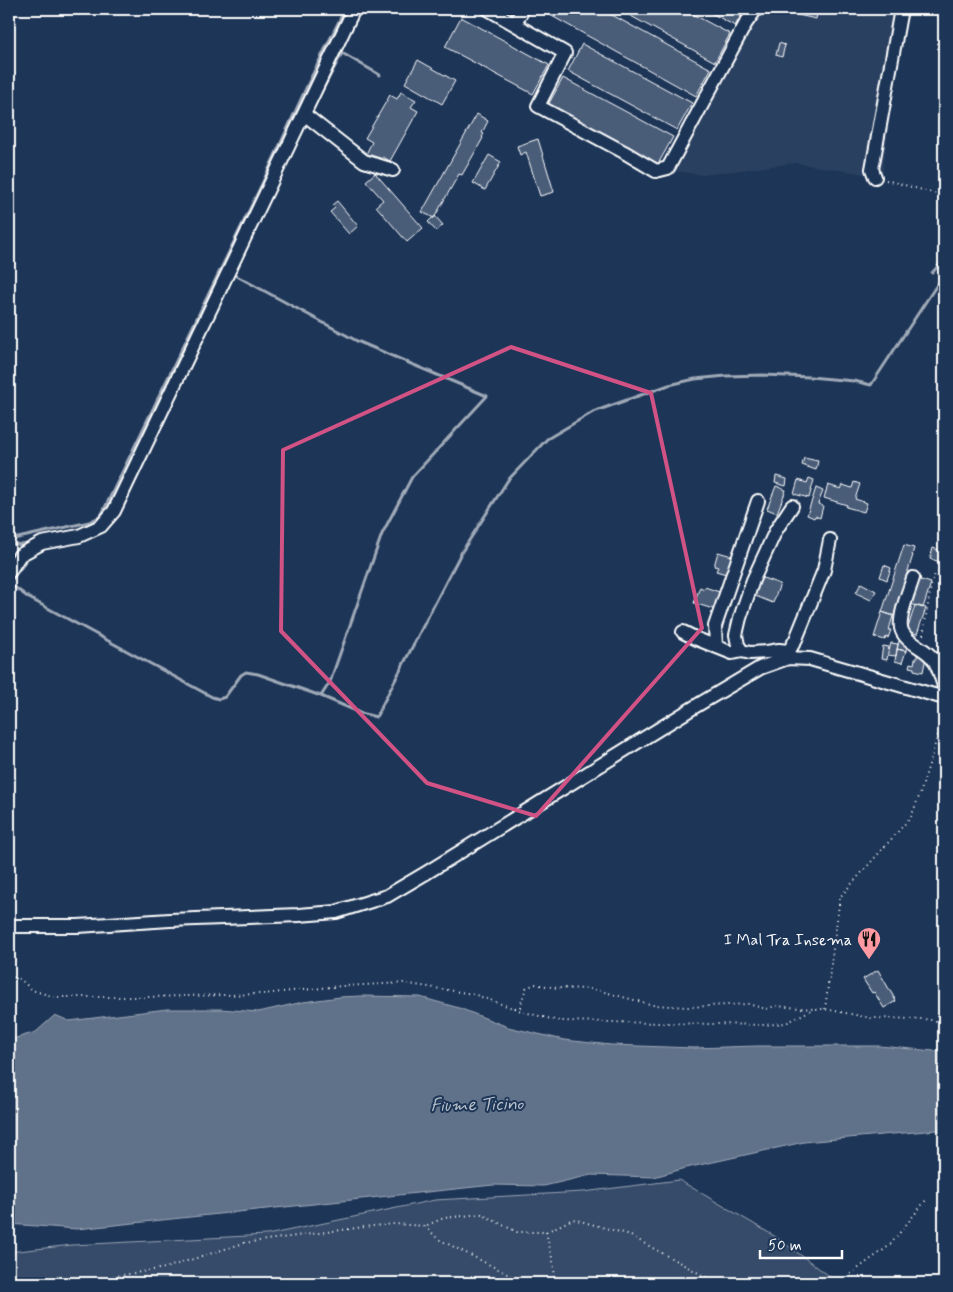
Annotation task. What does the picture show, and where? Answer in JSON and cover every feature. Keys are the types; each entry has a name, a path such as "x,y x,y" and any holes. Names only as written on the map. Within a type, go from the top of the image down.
{"street":[{"path":"9,572 20,555 42,543 79,536 101,526 114,511 354,9"},
{"path":"488,9 565,53 538,106 656,171 668,168 746,23 756,9"},
{"path":"515,24 523,9"},
{"path":"875,177 872,169 901,9"},
{"path":"304,114 364,161 393,170"},
{"path":"716,646 715,626 758,501"},
{"path":"742,651 738,645 736,635 753,580 776,530 792,506"},
{"path":"9,926 78,926 170,920 300,916 336,912 387,896 696,706 760,668 789,654 824,570 830,540"},
{"path":"913,578 902,614 901,629 909,641 923,648 934,659 944,686"},
{"path":"683,632 732,653 779,650 944,698"}],"path":[{"path":"875,177 944,196"},
{"path":"923,648 923,635 931,586 936,574 944,570"},
{"path":"825,1009 840,897 911,817 944,716"},
{"path":"9,976 20,979 32,990 54,997 253,994 403,983 473,994 559,1021 764,1025 786,1023 813,1009"},
{"path":"515,1008 520,1007 526,988 535,984 557,988 593,989 653,1005 688,1007 748,1004 766,1009 775,1006 825,1009 871,1018 944,1022"},
{"path":"838,1283 889,1246 926,1200"},
{"path":"74,1283 165,1268 244,1243 379,1225 425,1226 444,1218 481,1214 518,1232 546,1232 573,1219 627,1234 718,1283"},
{"path":"425,1226 438,1239 502,1270 522,1283"},
{"path":"546,1232 556,1283"}],"highlighted area":[{"path":"511,347 651,393 702,628 536,816 427,783 281,631 283,450"}],"shaded area":[{"path":"754,9 944,9 944,18 904,11 882,177 796,163 703,175 675,171 720,67"},
{"path":"679,1180 776,1237 839,1283 9,1283 9,1252 72,1245 267,1235 435,1200 583,1192"}],"water":[{"name":"Fiume Ticino","path":"361,996 420,997 459,1008 508,1027 564,1040 611,1045 694,1048 879,1046 934,1051 944,1050 944,1134 937,1130 804,1142 654,1177 591,1175 544,1186 493,1185 77,1229 9,1224 9,1040 36,1032 55,1015 69,1021 167,1009 221,1009 258,1012 303,1002"}],"building":[{"path":"554,9 601,9 711,69 696,96 550,15"},
{"path":"618,9 683,9 730,34 715,62"},
{"path":"704,9 745,9 735,26"},
{"path":"799,9 818,9 816,19 798,15"},
{"path":"461,17 549,65 533,94 445,47"},
{"path":"779,43 785,45 782,57 776,55"},
{"path":"582,44 692,103 677,130 568,71"},
{"path":"418,60 455,81 442,104 405,83"},
{"path":"563,78 673,137 658,164 548,105"},
{"path":"401,92 416,100 411,107 418,111 390,161 383,157 379,164 365,156 372,142 365,138 390,95 397,99"},
{"path":"477,114 488,121 482,133 484,134 483,138 462,175 459,174 434,218 422,212"},
{"path":"538,139 554,192 540,196 526,152 520,155 517,146"},
{"path":"489,155 501,162 485,190 473,183"},
{"path":"375,173 423,228 407,242 376,206 383,200 366,181"},
{"path":"337,201 358,226 349,234 330,212 335,208 332,205"},
{"path":"435,216 443,225 436,231 428,222"},
{"path":"804,458 818,461 816,470 802,465"},
{"path":"776,476 787,479 786,486 775,483"},
{"path":"809,478 814,480 809,498 794,494 798,480 807,483"},
{"path":"854,482 860,484 855,499 867,503 864,512 824,498 828,485 841,489 843,485 852,488"},
{"path":"776,486 786,490 777,513 767,509"},
{"path":"816,488 823,491 818,504 823,506 820,518 807,515"},
{"path":"904,545 914,548 895,616 882,612"},
{"path":"933,548 944,552 944,563 930,559"},
{"path":"718,552 732,556 726,574 716,571 718,567 714,566"},
{"path":"884,565 891,568 887,580 880,577"},
{"path":"760,577 780,584 773,603 753,595"},
{"path":"918,579 931,583 923,608 910,604"},
{"path":"861,583 876,591 871,600 856,593"},
{"path":"700,587 722,593 716,610 694,603"},
{"path":"915,605 926,608 917,634 907,631"},
{"path":"882,612 893,616 889,630 891,630 888,638 886,637 885,640 874,637"},
{"path":"899,641 907,643 906,651 897,649"},
{"path":"891,643 898,644 896,656 888,655"},
{"path":"883,646 889,647 887,660 881,659"},
{"path":"897,649 906,651 902,663 895,661"},
{"path":"917,655 926,657 923,672 909,667 910,663 914,664"},
{"path":"878,970 896,1001 884,1008 863,979"}],"waterway":[{"path":"9,540 89,522 101,516 345,9"},
{"path":"315,104 342,53 380,75"},
{"path":"932,273 944,256"},
{"path":"234,272 233,274 357,341 487,396 412,477 382,534 330,682 321,696"},
{"path":"9,583 29,598 212,697 219,699 225,697 241,675 246,672 258,674 376,717 461,553 508,480 547,439 593,412 669,385 695,379 763,375 854,381 871,385 944,274"},
{"path":"12,540 13,544 26,545"},
{"path":"9,583 26,561"}],"place":[{"name":"I Mal Tra Insema","path":"869,960"}]}
